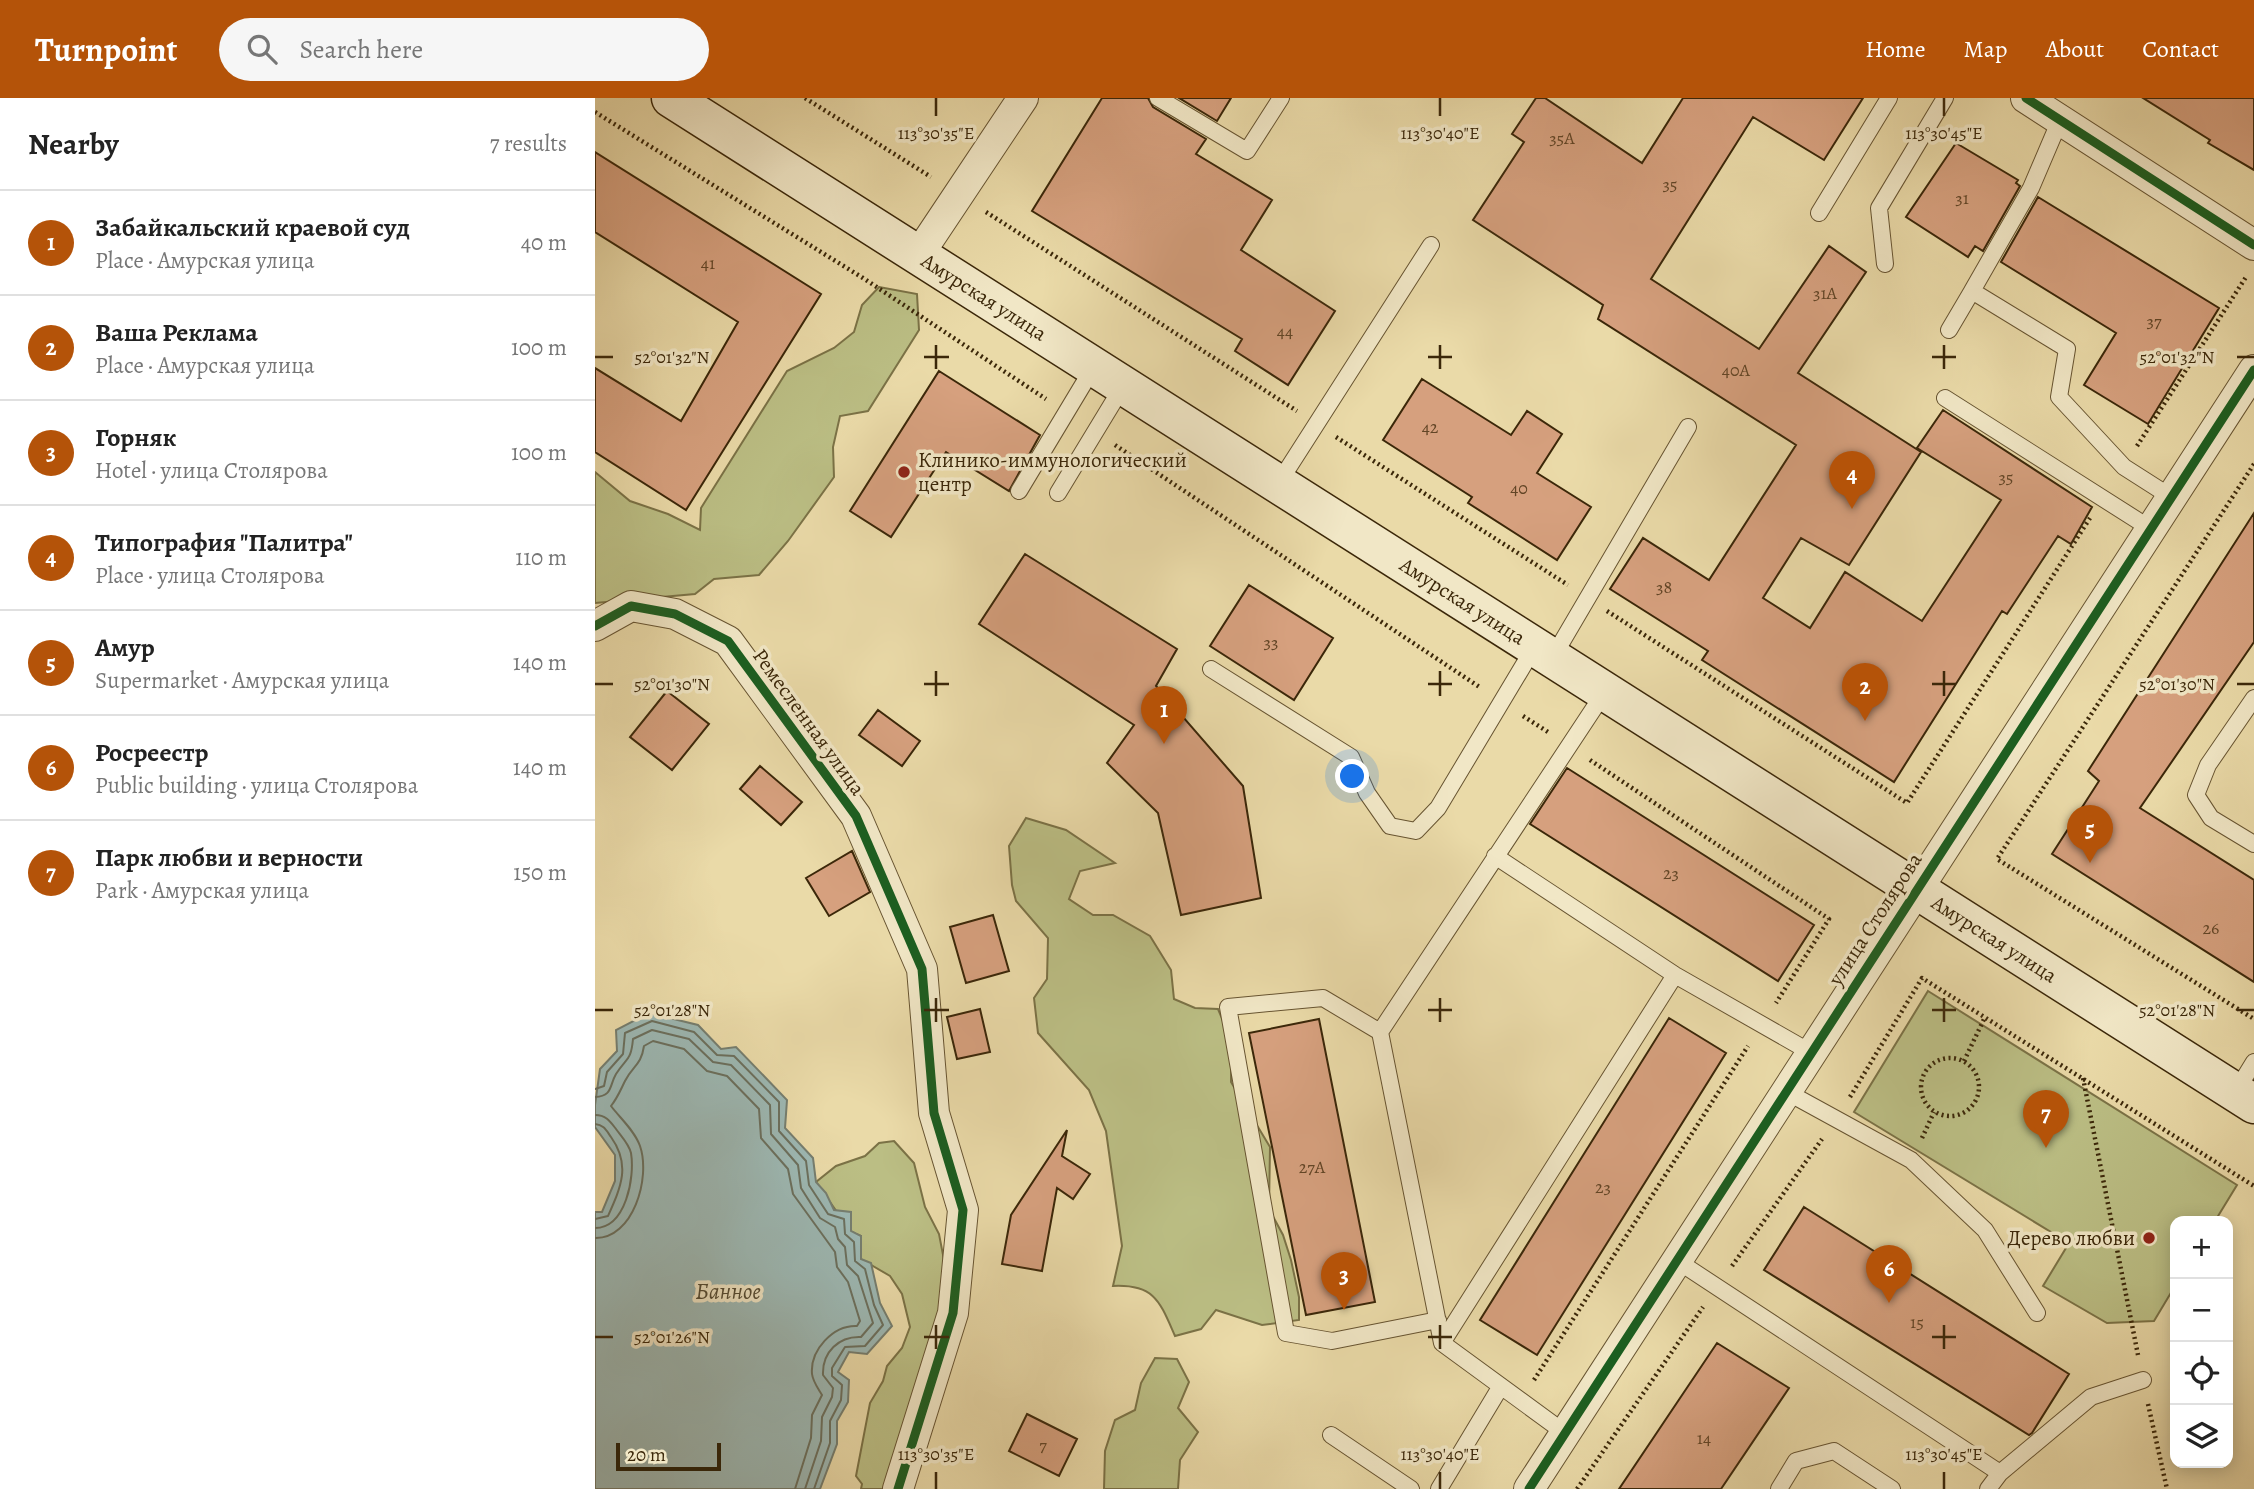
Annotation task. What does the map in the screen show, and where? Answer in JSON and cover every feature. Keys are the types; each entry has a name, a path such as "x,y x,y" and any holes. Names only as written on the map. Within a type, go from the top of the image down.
{"main road":[{"name":"Амурская улица","path":"671,98 1606,690 1915,889 2248,1086"}],"street":[{"path":"919,254 1023,98"},
{"path":"2026,98 2254,245"},
{"name":"улица Столярова","path":"1528,1489 2254,370"},
{"name":"Ремесленная улица","path":"595,626 631,606 675,614 728,641 856,816 922,969 934,1113 963,1210 953,1313 898,1489"}],"lane":[{"path":"1158,98 1247,151 1281,98"},
{"path":"1819,213 1889,98"},
{"path":"1885,264 1879,208 1945,98"},
{"path":"1949,330 2031,188 2060,120"},
{"path":"1278,484 1431,246"},
{"path":"1972,291 2067,349 2059,397 2124,467 2171,496"},
{"path":"1019,491 1066,412 1108,377"},
{"path":"1058,493 1094,431 1108,377"},
{"path":"1945,398 2151,529"},
{"path":"1211,669 1351,757 1367,793 1391,826 1416,831 1438,808 1503,702 1588,598 1688,427"},
{"path":"1565,1433 1442,1343 1380,1032 1606,690"},
{"path":"2254,698 2208,765 2196,795 2211,818 2254,844"},
{"path":"1495,856 1675,975 1810,1052"},
{"path":"1442,1343 1675,975"},
{"path":"1380,1032 1323,998 1228,1007 1286,1333 1332,1342 1438,1320"},
{"path":"1785,1091 1911,1160 1985,1230 2037,1313"},
{"path":"1676,1260 2000,1473"},
{"path":"1988,1489 2000,1473 2091,1397 2143,1380"},
{"path":"1439,1489 1501,1386"},
{"path":"1331,1435 1411,1489"},
{"path":"1779,1489 1796,1461 1834,1451 1892,1489"}],"path":[{"path":"805,98 1907,803 2104,498"},
{"path":"595,112 863,278 1066,412"},
{"path":"2124,467 2247,276"},
{"path":"1094,431 1829,919 1521,1401"},
{"path":"2254,464 1997,859 2254,1019"},
{"path":"1577,1489 1837,1118 1922,978 2254,1186"},
{"path":"1964,1061 1985,1017"},
{"path":"1949,1058 1964,1061 1975,1072 1979,1087 1975,1102 1964,1113 1949,1117 1934,1112 1924,1102 1920,1087 1924,1073 1935,1062 1949,1058"},
{"path":"2083,1077 2167,1489"}],"green space":[{"path":"879,287 917,294 919,330 868,411 840,416 833,447 834,477 788,541 759,575 714,579 695,594 595,603 595,472 630,501 668,514 700,530 701,508 787,371 834,348 854,332 862,305"},
{"path":"1026,818 1066,830 1115,863 1080,871 1069,899 1093,915 1113,915 1150,936 1171,970 1174,999 1195,1008 1218,1009 1231,1040 1231,1082 1270,1147 1269,1209 1283,1235 1291,1260 1299,1297 1299,1320 1262,1325 1216,1310 1201,1329 1175,1336 1160,1305 1147,1292 1127,1286 1113,1286 1122,1246 1106,1131 1089,1090 1038,1033 1034,998 1047,979 1048,938 1016,901 1009,846"},
{"path":"1928,991 2237,1185 2218,1216 2170,1216 2170,1294 2154,1321 2107,1323 2043,1286 2069,1243 1854,1112"},
{"path":"894,1141 914,1163 925,1207 939,1234 944,1260 945,1314 896,1489 861,1489 862,1484 856,1476 870,1403 883,1381 887,1366 902,1348 910,1327 902,1294 890,1276 861,1259 861,1236 851,1232 816,1182 836,1166 865,1156 879,1143"},
{"path":"1155,1358 1177,1359 1189,1382 1178,1408 1198,1432 1180,1460 1178,1489 1104,1489 1105,1451 1115,1420 1135,1410 1141,1383"}],"water":[{"name":"Банное","path":"649,1013 698,1025 721,1049 736,1047 787,1100 785,1128 813,1158 816,1182 826,1193 834,1210 851,1212 851,1231 861,1236 861,1259 871,1263 880,1303 892,1326 867,1354 849,1352 838,1372 849,1380 848,1402 837,1421 837,1444 820,1489 595,1489 595,1212 602,1212 615,1181 615,1155 595,1127 595,1105 600,1069 617,1051 616,1030"}],"building":[{"path":"1102,98 1148,98 1153,107 1206,139 1196,154 1272,200 1241,250 1335,311 1288,385 1235,351 1242,339 1032,211"},
{"path":"1179,98 1231,98 1217,121"},
{"path":"1536,98 1545,98 1642,163 1683,98 1863,98 1824,160 1753,117 1651,279 1759,349 1829,246 1866,272 1798,373 1921,452 1849,565 1801,538 1763,598 1810,628 1845,572 1922,621 2001,500 1917,448 1943,410 2092,507 2071,544 2058,536 2007,614 2002,611 1894,782 1702,660 1708,651 1610,589 1643,538 1709,580 1796,445 1598,319 1603,305 1473,220 1524,142 1512,134"},
{"path":"2143,98 2254,98 2254,170 2208,143 2210,140"},
{"path":"1956,143 2018,180 2016,183 2020,186 1983,251 1975,246 1968,257 1906,217"},
{"path":"595,152 821,294 686,510 595,452 595,368 681,421 738,322 595,232"},
{"path":"2038,197 2219,308 2148,424 2084,385 2116,333 2001,262"},
{"name":"Клинико-иммунологический центр","path":"939,371 1040,435 1009,491 946,452 891,537 850,511"},
{"path":"1422,379 1511,435 1527,411 1562,434 1537,473 1591,507 1557,560 1468,503 1472,497 1383,440"},
{"path":"2254,513 2254,642 2140,808 2254,880 2254,982 2052,854 2099,781 2088,771"},
{"path":"1025,554 1177,649 1156,686 1243,786 1261,898 1181,915 1158,813 1107,763 1134,725 979,624"},
{"path":"1249,585 1333,638 1294,700 1210,646"},
{"path":"667,691 709,724 672,770 630,737"},
{"path":"878,710 920,741 902,766 859,735"},
{"path":"760,766 802,802 781,825 740,789"},
{"path":"1567,768 1814,925 1778,981 1530,824"},
{"path":"852,851 870,892 829,916 806,878"},
{"path":"993,915 1009,971 966,983 950,927"},
{"path":"980,1009 990,1052 957,1059 947,1017"},
{"path":"1669,1018 1726,1053 1537,1355 1480,1320"},
{"path":"1319,1019 1375,1302 1306,1315 1249,1033"},
{"path":"1067,1130 1062,1156 1090,1174 1073,1199 1057,1188 1042,1271 1002,1264 1011,1215"},
{"path":"1804,1207 2069,1374 2032,1433 2029,1435 1764,1270"},
{"path":"1717,1343 1789,1388 1721,1489 1619,1489"},
{"path":"1027,1414 1077,1439 1059,1476 1009,1451"}],"cycle path":[{"path":"2026,98 2254,245"},
{"path":"1529,1489 2254,370"},
{"path":"595,626 631,606 675,614 728,641 856,816 922,969 934,1113 963,1210 953,1313 898,1489"}],"place":[{"name":"Клинико-иммунологический центр","path":"904,472"},
{"name":"Типография \"Палитра\"","path":"1852,509"},
{"name":"Ваша Реклама","path":"1865,721"},
{"name":"Забайкальский краевой суд","path":"1164,744"},
{"name":"Амур","path":"2090,863"},
{"name":"Парк любви и верности","path":"2046,1148"},
{"name":"Дерево любви","path":"2149,1238"},
{"name":"Росреестр","path":"1889,1303"},
{"name":"Горняк","path":"1344,1310"}]}
